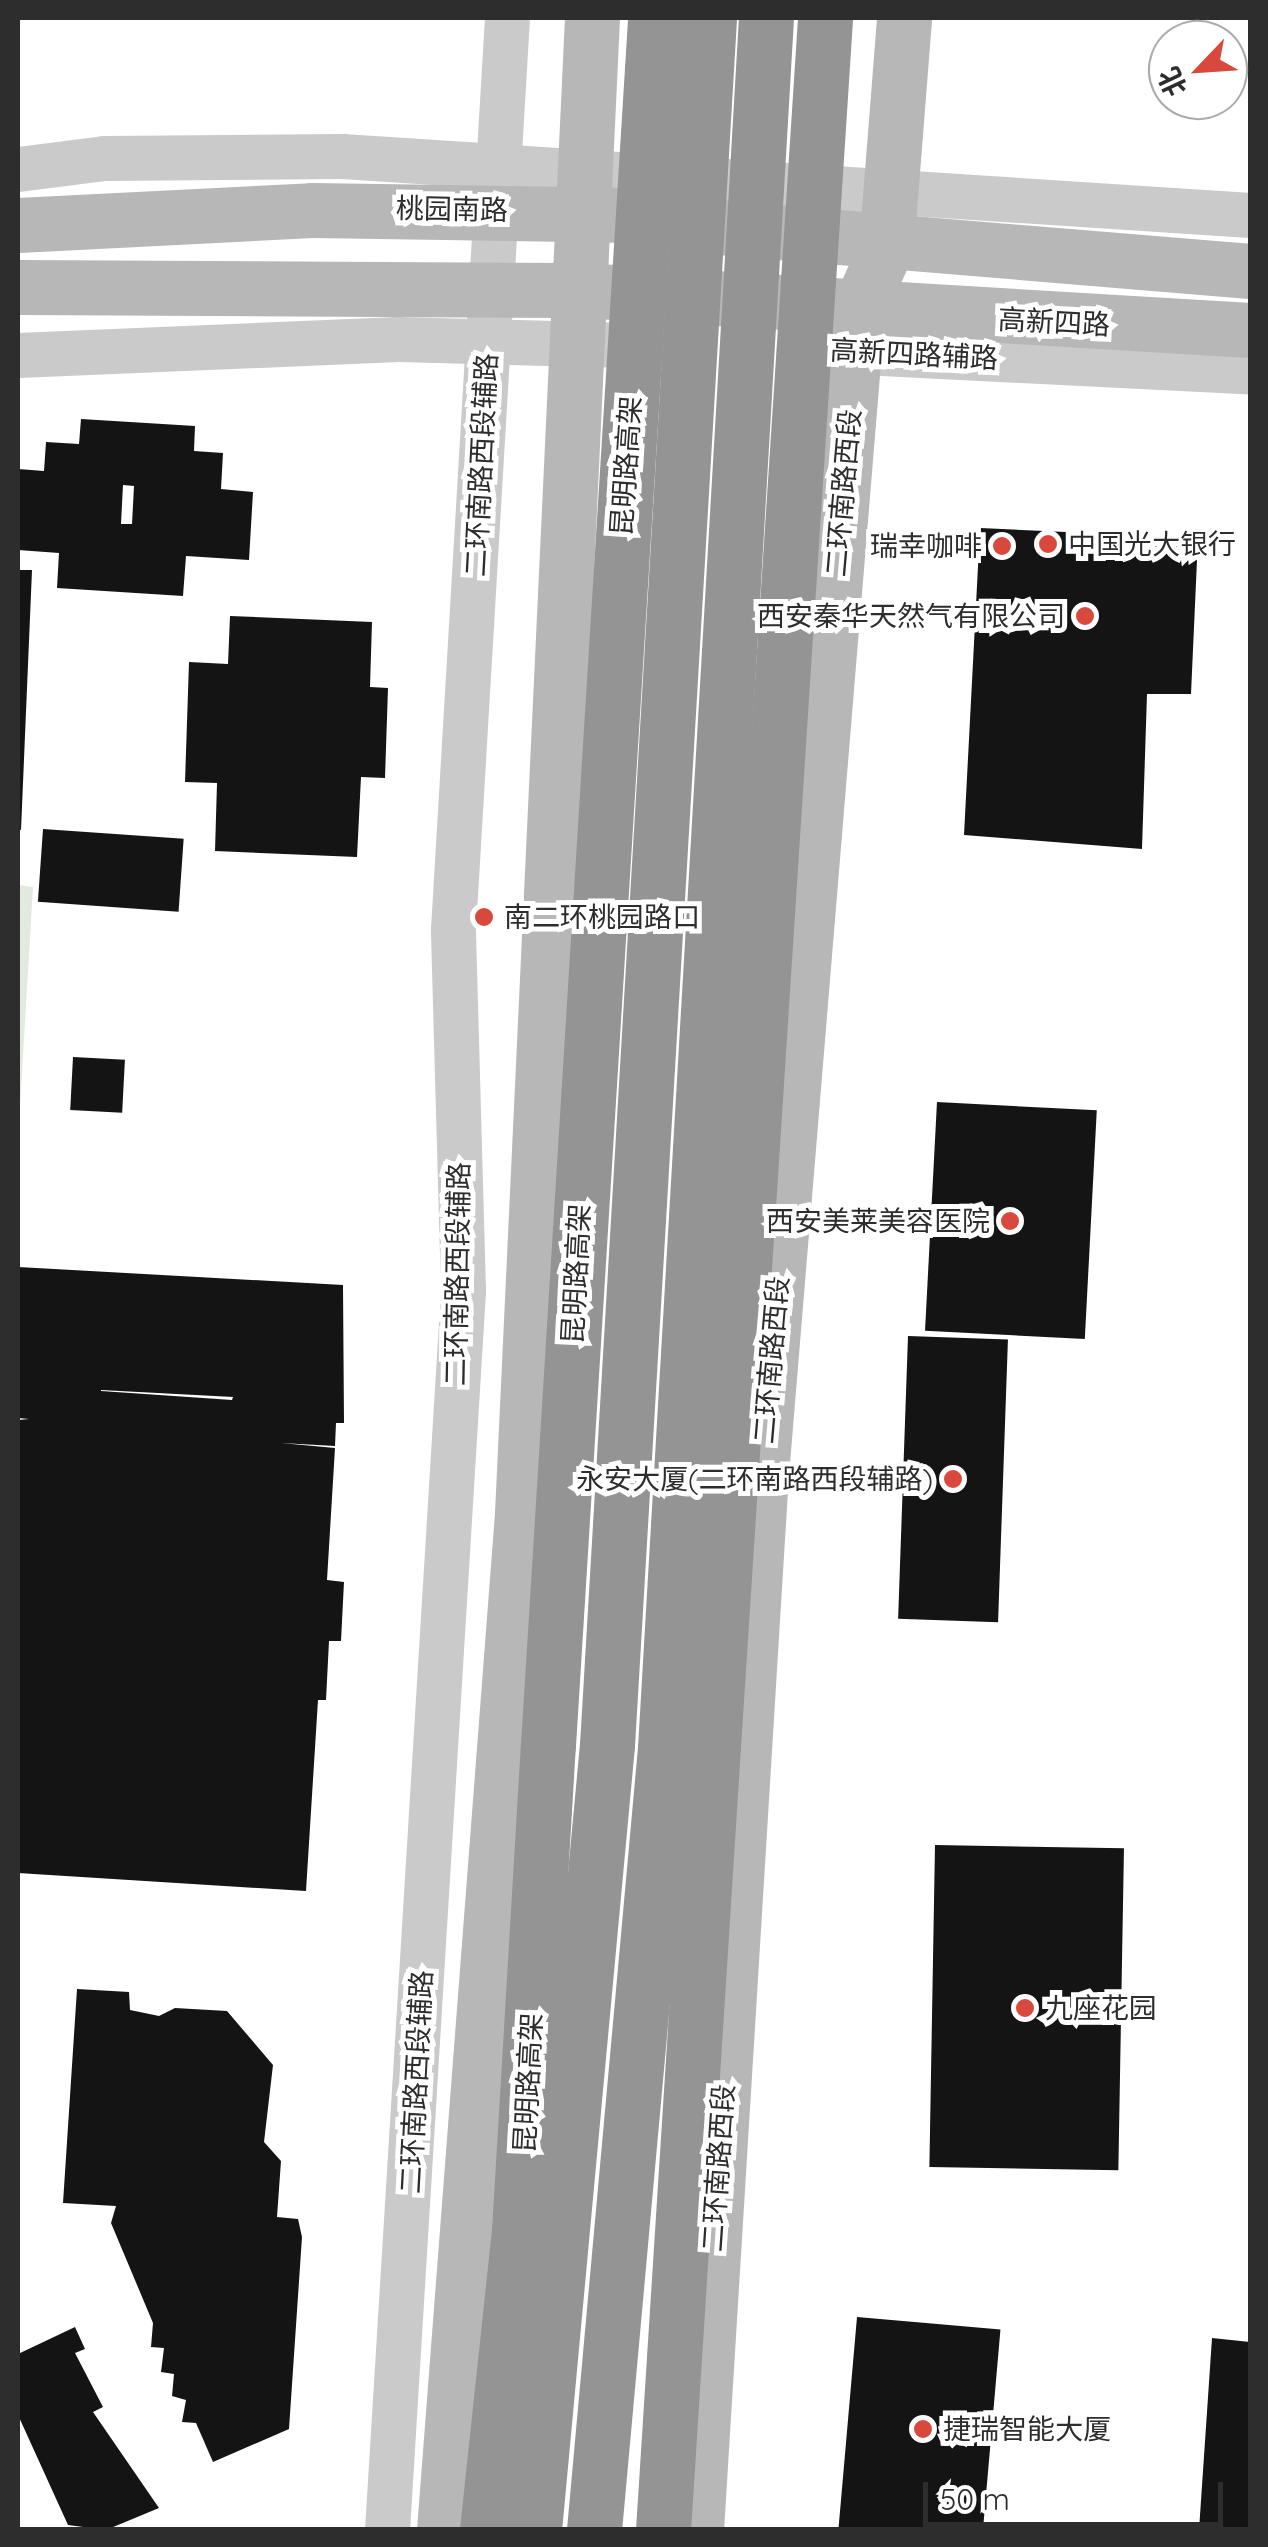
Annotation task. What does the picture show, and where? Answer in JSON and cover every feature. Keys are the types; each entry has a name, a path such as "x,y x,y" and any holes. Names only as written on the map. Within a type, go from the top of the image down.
{"highway":[{"name":"昆明路高架","path":"488,2530 519,2232 655,18"},
{"path":"534,2530 607,1745 709,18"},
{"path":"594,2530 665,1748 766,18"},
{"path":"663,2530 825,18"}],"main road":[{"path":"444,2530 522,1513 592,18"},
{"name":"二环南路西段","path":"696,2530 761,1474 856,332 886,248 904,18"},
{"name":"桃园南路","path":"18,226 139,213 496,189 583,192 886,248"},
{"path":"886,248 1250,271"},
{"path":"18,287 490,315 581,290 856,332"},
{"name":"高新四路","path":"856,332 1250,330"}],"street":[{"name":"二环南路西段辅路","path":"386,2530 463,1290 453,929 507,18"},
{"path":"18,169 226,153 496,189"},
{"path":"583,192 890,192 1250,215"},
{"name":"高新四路辅路","path":"18,354 490,315 578,344 856,332 1250,372"}],"shaded area":[{"path":"18,885 33,887 18,1140"}],"building":[{"path":"81,419 195,426 194,451 223,453 221,489 253,492 249,560 186,556 183,596 57,588 59,553 18,550 18,469 44,471 46,442 79,444","holes":["123,485 134,486 132,524 121,524"]},
{"name":"西安秦华天然气有限公司","path":"980,528 1198,538 1191,694 1147,694 1142,849 964,835"},
{"path":"18,570 32,570 21,830 18,829"},
{"path":"230,616 372,622 370,687 388,688 385,778 361,777 357,857 215,851 217,783 185,782 189,662 228,664"},
{"path":"43,829 184,839 179,912 38,902"},
{"path":"73,1057 125,1060 122,1113 70,1110"},
{"name":"西安美莱美容医院","path":"937,1102 1097,1110 1085,1339 925,1331"},
{"path":"18,1267 343,1285 344,1423 336,1423 335,1446 281,1443 335,1448 327,1580 344,1582 341,1641 329,1641 326,1700 318,1700 306,1891 18,1873 18,1420 29,1419 18,1418","holes":["101,1390 233,1397 232,1400"]},
{"name":"永安大厦(二环南路西段辅路)","path":"908,1336 1008,1339 998,1622 898,1619"},
{"name":"九座花园","path":"935,1845 1124,1848 1118,2170 929,2167"},
{"path":"77,1989 129,1992 130,2010 159,2016 175,2008 227,2011 273,2065 264,2142 281,2161 277,2217 298,2219 302,2237 289,2429 213,2462 196,2423 182,2422 186,2400 172,2396 174,2374 161,2372 164,2348 151,2347 153,2323 111,2223 116,2206 63,2203"},
{"name":"捷瑞智能大厦","path":"857,2317 1000,2330 983,2530 838,2529"},
{"path":"75,2327 85,2349 75,2353 103,2407 93,2412 159,2508 106,2530 68,2525 18,2415 18,2354"},
{"path":"1212,2338 1250,2342 1250,2530 1199,2530"}],"place":[{"name":"中国光大银行","path":"1048,544"},
{"name":"瑞幸咖啡","path":"1002,546"},
{"name":"西安秦华天然气有限公司","path":"1085,616"},
{"name":"南二环桃园路口","path":"484,917"},
{"name":"西安美莱美容医院","path":"1010,1221"},
{"name":"永安大厦(二环南路西段辅路)","path":"953,1479"},
{"name":"九座花园","path":"1025,2008"},
{"name":"捷瑞智能大厦","path":"923,2429"}]}
